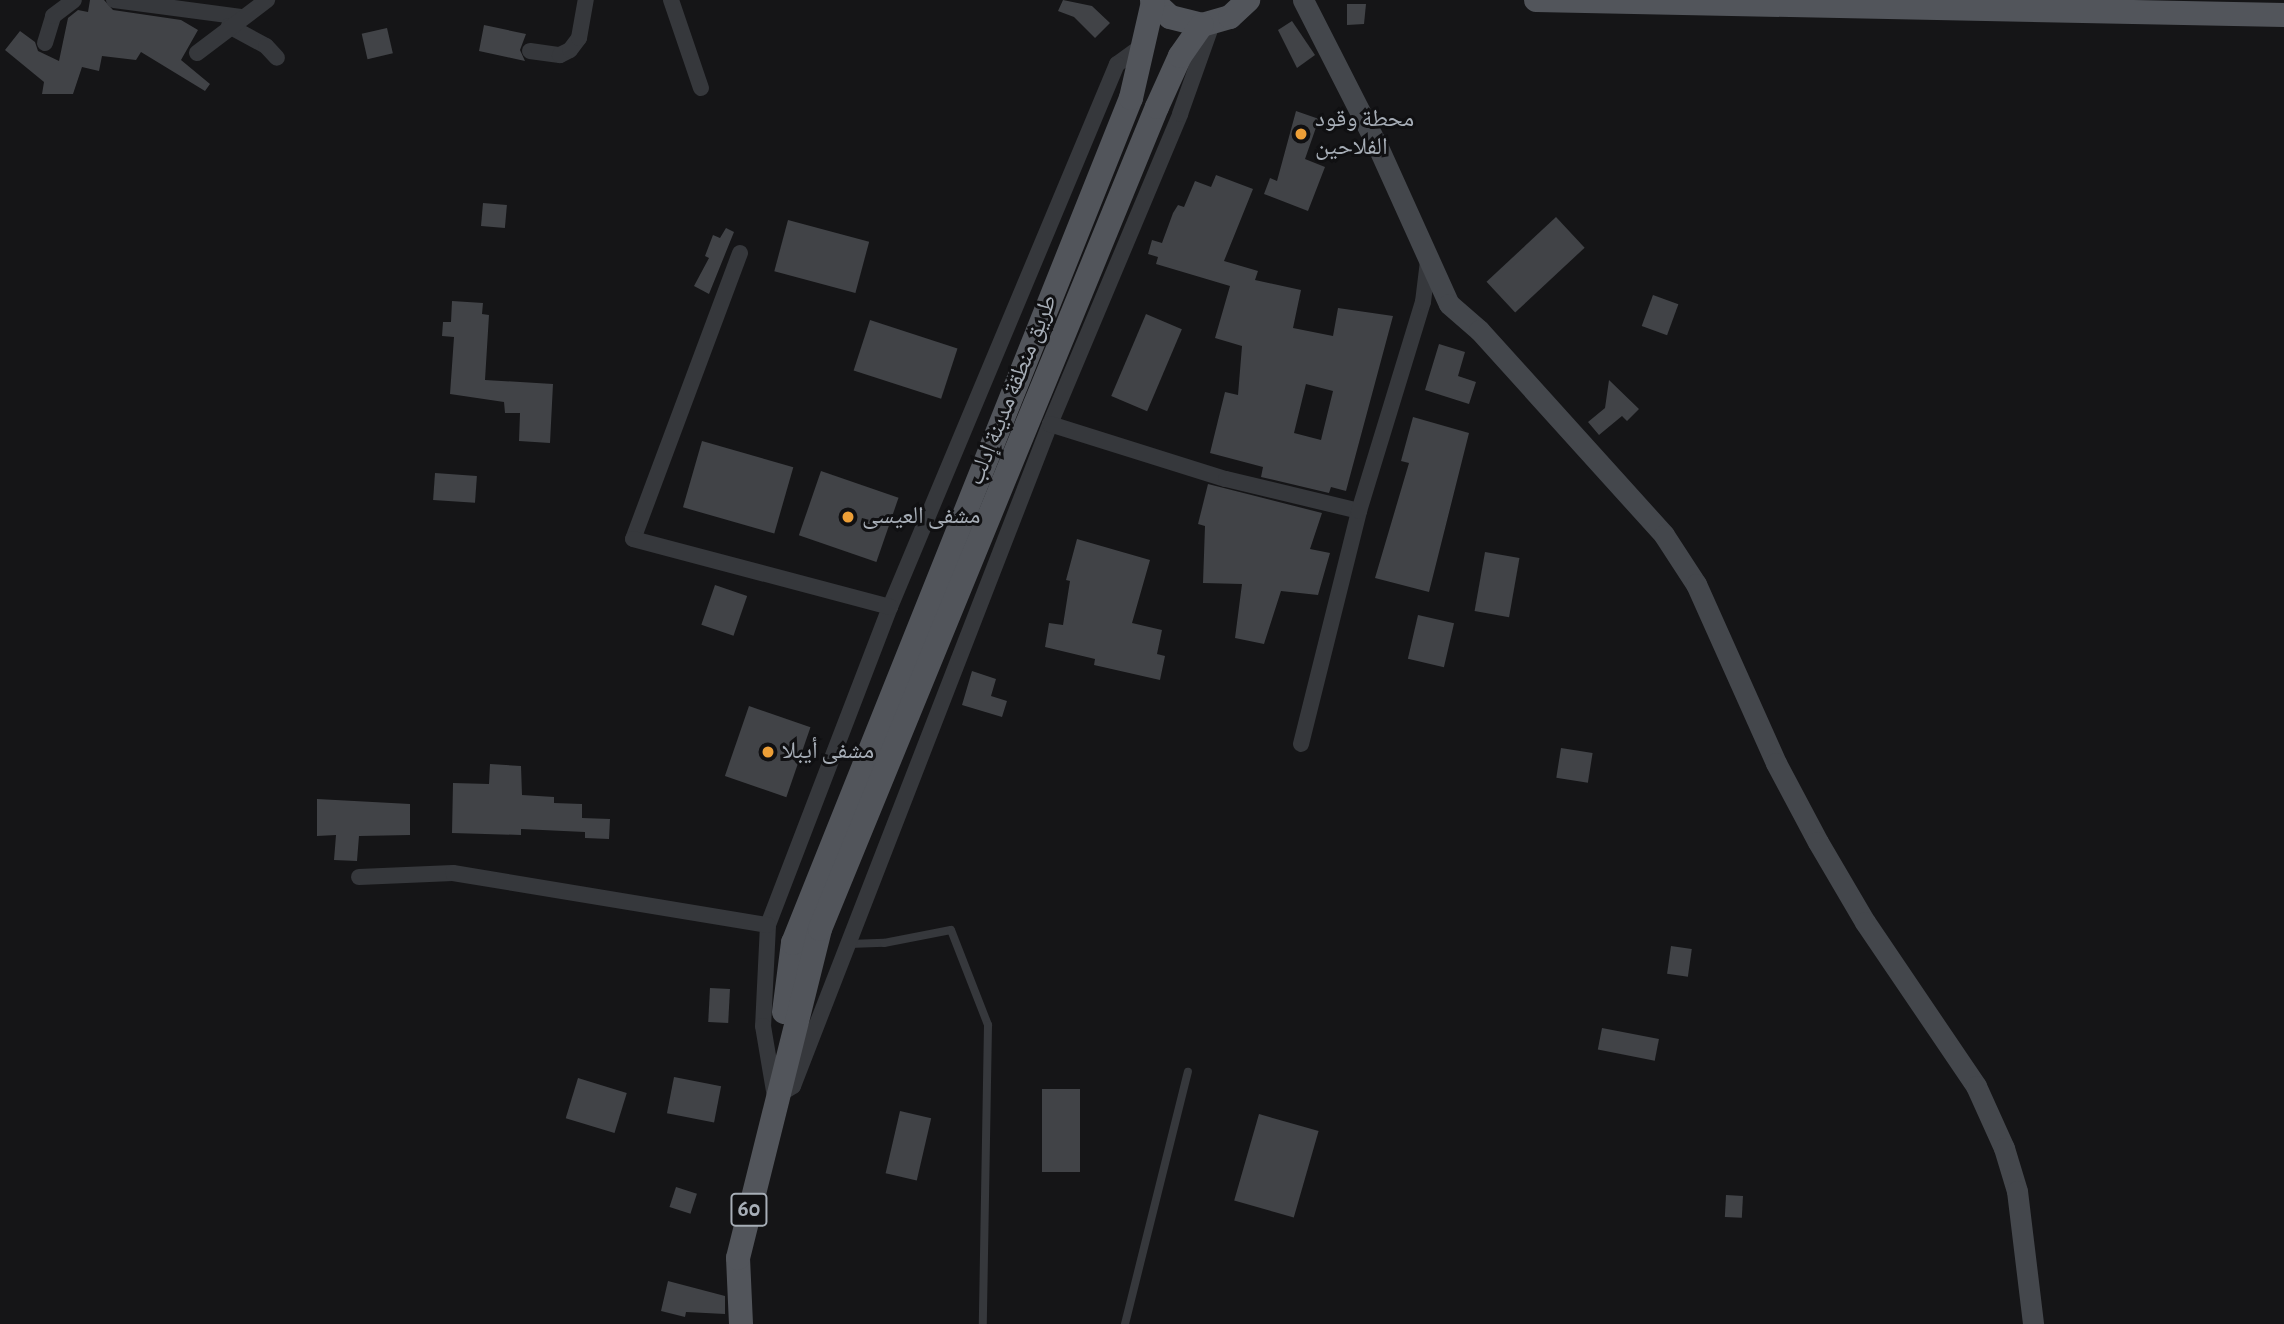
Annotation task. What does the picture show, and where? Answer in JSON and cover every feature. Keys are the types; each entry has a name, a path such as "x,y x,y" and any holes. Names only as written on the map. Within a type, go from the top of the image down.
{"main road":[{"path":"1536,0 2284,15"},
{"path":"1153,1 1180,22 1207,24 1252,1"},
{"name":"طريق منطقة مدينة إدلب","path":"775,1097 793,943 1131,98 1153,1"},
{"name":"طريق منطقة مدينة إدلب","path":"741,1324 738,1258 775,1097 820,929 1157,107 1180,56 1207,24"}],"street":[{"path":"45,43 53,16 74,0"},
{"path":"114,0 235,21 277,58"},
{"path":"197,53 235,21 267,0"},
{"path":"530,51 560,55 570,50 579,38 586,0"},
{"path":"671,0 701,88"},
{"path":"1303,0 1378,147 1428,264 1450,304 1655,525 1696,584 1776,763 1818,842 1865,922 1976,1086 2004,1148 2017,1191 2033,1324"},
{"path":"1142,46 1117,64 890,607 768,925 763,1026 775,1097 793,1086 1050,424 1180,114 1207,24"},
{"path":"740,253 633,539 890,607"},
{"path":"1301,744 1359,511 1423,302 1428,264"},
{"path":"1050,424 1226,479 1359,511"},
{"path":"359,877 453,873 768,925"}],"lane":[{"path":"848,944 884,943 951,930 988,1025 983,1324"},
{"path":"1125,1324 1188,1072"}],"building":[{"path":"90,0 104,0 113,10 181,20 198,30 181,60 210,84 205,91 141,52 136,60 102,56 99,71 82,67 73,94 42,94 44,82 5,50 20,31 35,42 38,51 59,61 68,18 78,10 88,12"},
{"path":"1063,0 1092,6 1110,23 1095,38 1074,17 1058,11"},
{"path":"1347,4 1366,4 1364,24 1347,25"},
{"path":"1292,21 1315,55 1297,68 1278,30"},
{"path":"484,25 526,34 520,50 525,61 479,51"},
{"path":"387,28 393,53 368,59 362,34"},
{"path":"1296,111 1319,119 1305,159 1325,167 1308,211 1264,194 1270,178 1277,181"},
{"path":"1216,175 1253,189 1224,261 1258,271 1255,280 1301,290 1293,328 1333,336 1338,308 1393,316 1346,491 1331,487 1329,493 1261,477 1263,467 1210,453 1225,392 1238,395 1242,346 1215,338 1230,286 1156,264 1158,257 1148,254 1152,240 1162,243 1173,213 1178,205 1184,207 1195,181 1211,187","holes":["1306,384 1333,391 1321,440 1294,433"]},
{"path":"483,203 507,205 505,228 481,226"},
{"path":"1556,217 1585,248 1515,313 1487,282"},
{"path":"788,220 869,242 855,293 774,271"},
{"path":"726,228 734,232 709,294 694,286 709,258 705,256 713,235 720,238"},
{"path":"1653,295 1678,304 1667,335 1642,326"},
{"path":"452,301 483,303 482,314 489,315 485,380 553,384 550,443 519,441 520,413 505,413 504,402 450,394 454,337 442,336 443,322 451,322"},
{"path":"1146,314 1182,329 1147,411 1111,396"},
{"path":"870,320 957,348 941,399 854,370"},
{"path":"1439,344 1465,352 1458,376 1476,382 1469,404 1425,390"},
{"path":"1609,380 1639,409 1627,421 1622,416 1599,435 1588,422 1605,408"},
{"path":"1413,417 1469,433 1429,592 1375,578 1409,463 1401,461"},
{"path":"702,441 793,467 774,534 683,507"},
{"name":"مشفى العيسى","path":"821,471 899,498 876,562 799,535"},
{"path":"435,473 477,476 475,503 433,500"},
{"path":"1208,484 1322,513 1310,549 1330,553 1318,595 1281,591 1264,644 1235,638 1242,584 1203,583 1205,526 1198,524"},
{"path":"1077,539 1150,560 1132,623 1162,630 1157,654 1165,656 1160,680 1094,665 1095,659 1045,647 1049,623 1063,625 1070,581 1066,580"},
{"path":"1485,552 1519,558 1509,617 1475,611"},
{"path":"715,585 747,596 733,636 701,625"},
{"path":"1418,615 1454,623 1444,667 1408,659"},
{"path":"972,671 996,679 991,696 1007,701 1002,717 962,705"},
{"name":"مشفى أيبلا","path":"749,706 810,727 786,797 725,776"},
{"path":"1561,748 1593,753 1588,783 1556,778"},
{"path":"490,764 521,766 522,795 554,797 554,803 582,804 582,818 610,819 609,839 585,838 585,832 521,829 521,835 452,833 453,783 489,784"},
{"path":"317,799 410,804 410,835 359,836 357,861 334,860 336,835 317,836"},
{"path":"1671,946 1692,949 1688,977 1667,974"},
{"path":"710,988 730,989 728,1023 708,1022"},
{"path":"1602,1028 1659,1039 1655,1061 1598,1050"},
{"path":"674,1077 721,1086 714,1122 667,1113"},
{"path":"578,1078 627,1093 614,1133 566,1118"},
{"path":"1042,1089 1080,1089 1080,1172 1042,1172"},
{"path":"900,1111 931,1118 917,1181 886,1173"},
{"path":"1259,1114 1319,1131 1294,1218 1234,1201"},
{"path":"676,1187 697,1194 690,1214 670,1207"},
{"path":"1726,1195 1743,1196 1742,1218 1725,1217"},
{"path":"668,1281 725,1296 725,1314 686,1312 685,1317 661,1311"}],"place":[{"name":"محطة وقود الفلاحين","path":"1301,134"},
{"name":"مشفى العيسى","path":"848,517"},
{"name":"مشفى أيبلا","path":"768,752"}]}
